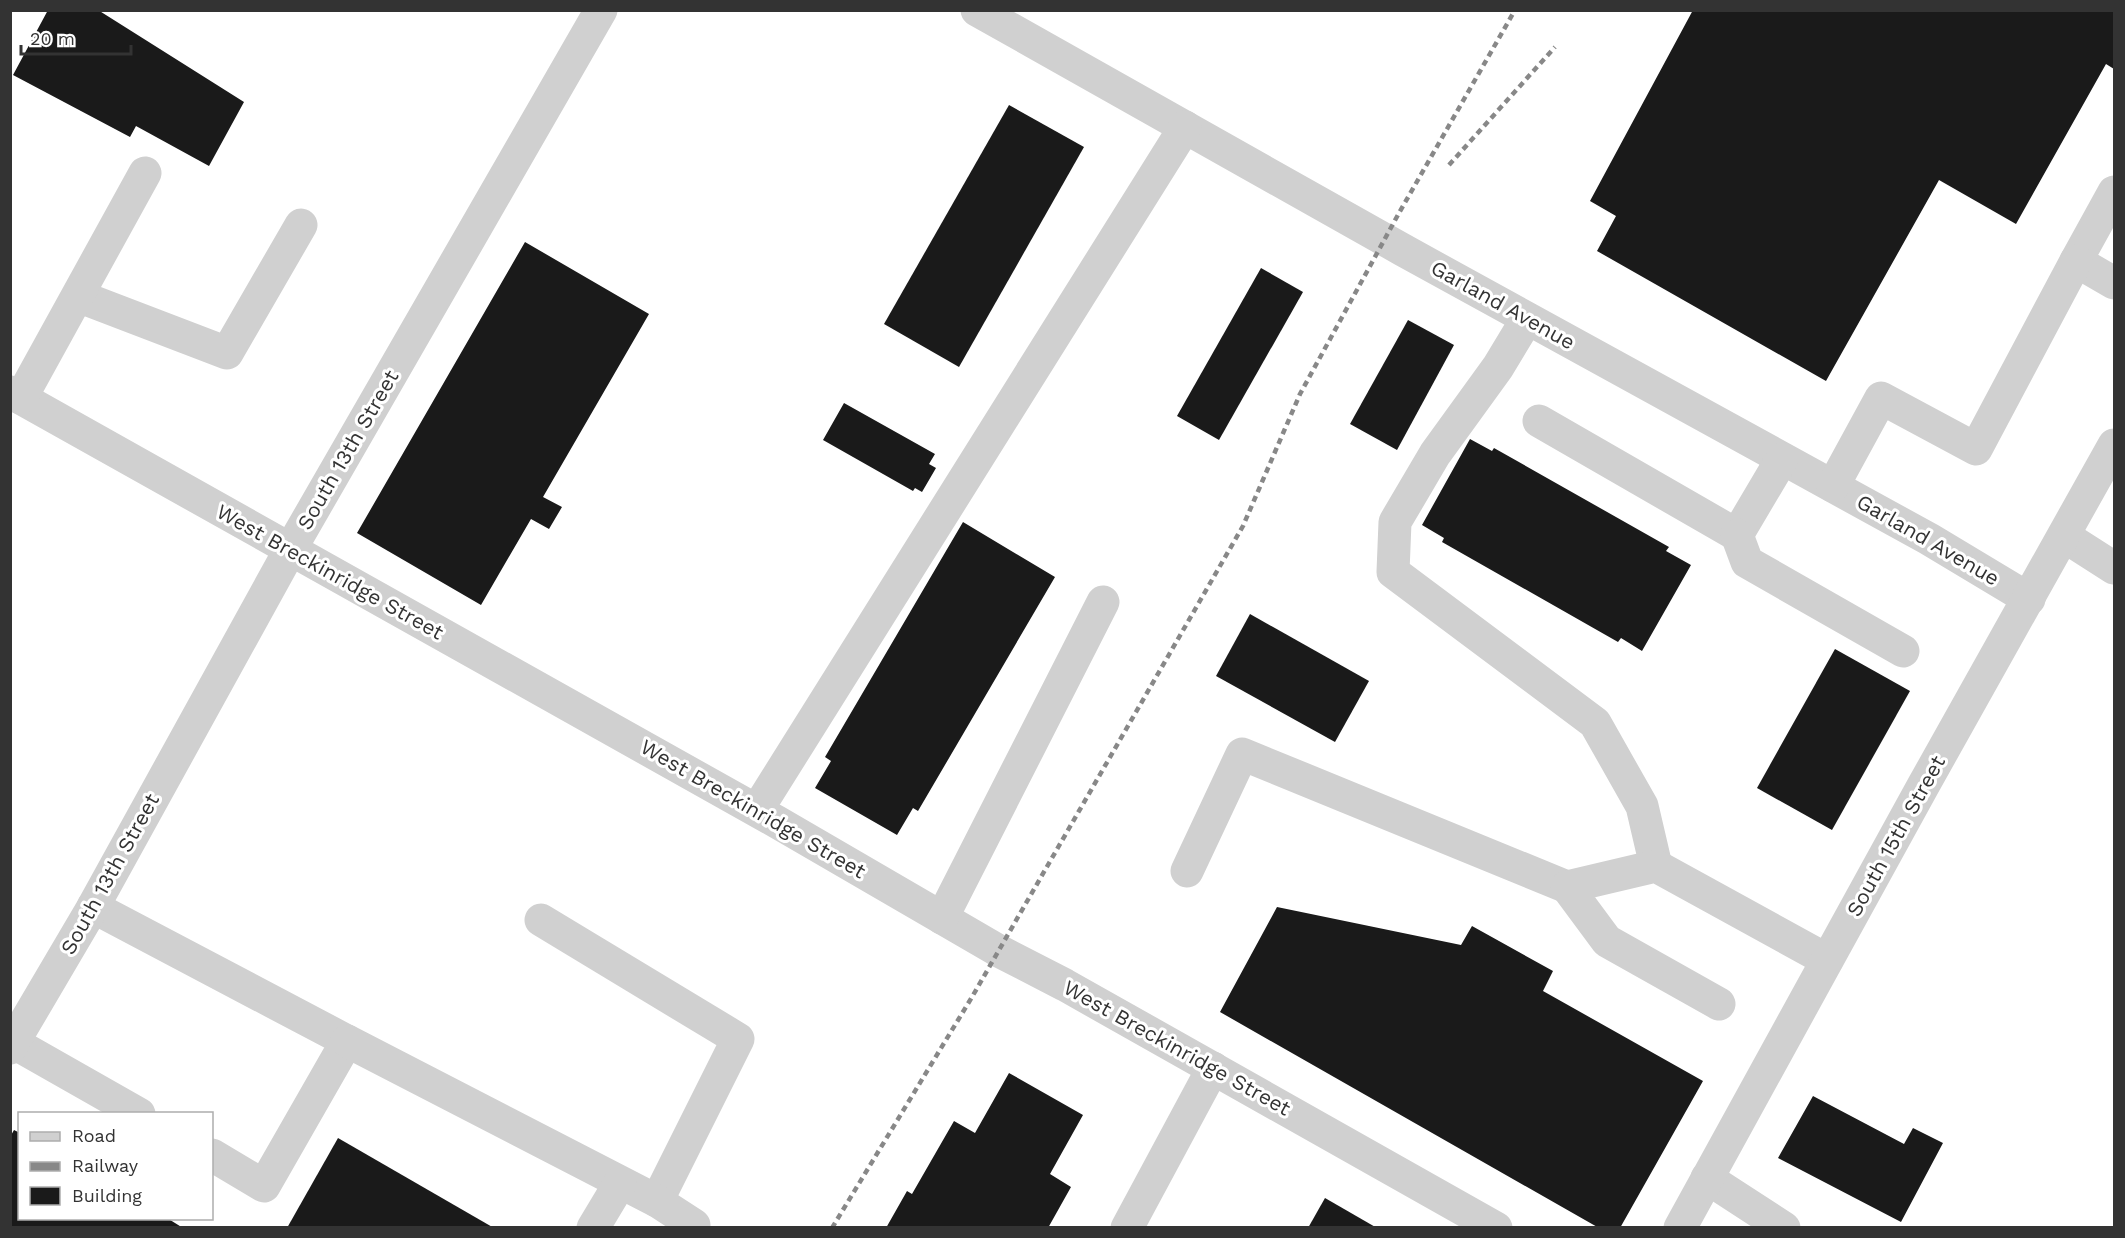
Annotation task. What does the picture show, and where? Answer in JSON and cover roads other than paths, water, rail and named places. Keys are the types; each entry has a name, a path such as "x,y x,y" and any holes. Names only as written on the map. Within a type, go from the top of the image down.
{"street":[{"name":"South 13th Street","path":"12,1045 93,907 290,550 600,10"},
{"name":"Garland Avenue","path":"977,10 1527,319 1929,539 2029,599"},
{"path":"757,810 1185,127"},
{"path":"16,395 78,296 145,173"},
{"path":"1833,486 1881,398 1976,449 2115,192"},
{"path":"78,296 227,352 300,225"},
{"path":"2076,261 2115,283"},
{"path":"1527,319 1498,367 1435,454 1395,522 1393,572 1595,723 1642,806 1656,866"},
{"name":"West Breckinridge Street","path":"16,395 757,810 942,918 1496,1227"},
{"path":"1539,421 1737,535 1747,562 1903,651"},
{"name":"South 15th Street","path":"1680,1227 2115,445"},
{"path":"1737,535 1782,459"},
{"path":"2064,536 2115,568"},
{"path":"942,918 1103,602"},
{"path":"1187,871 1242,754 1567,887 1607,941 1719,1004"},
{"path":"1567,887 1656,866 1827,960"},
{"path":"93,907 657,1202 694,1225 693,1227"},
{"path":"541,920 738,1039 657,1202"},
{"path":"213,1156 264,1186 347,1041"},
{"path":"12,1045 137,1112"},
{"path":"1127,1227 1213,1068"},
{"path":"1707,1178 1784,1227"},
{"path":"593,1227 620,1183"}],"railway":[{"path":"832,1228 972,997 1243,526 1300,394 1399,213 1515,10"},
{"path":"1449,165 1555,47"}]}
